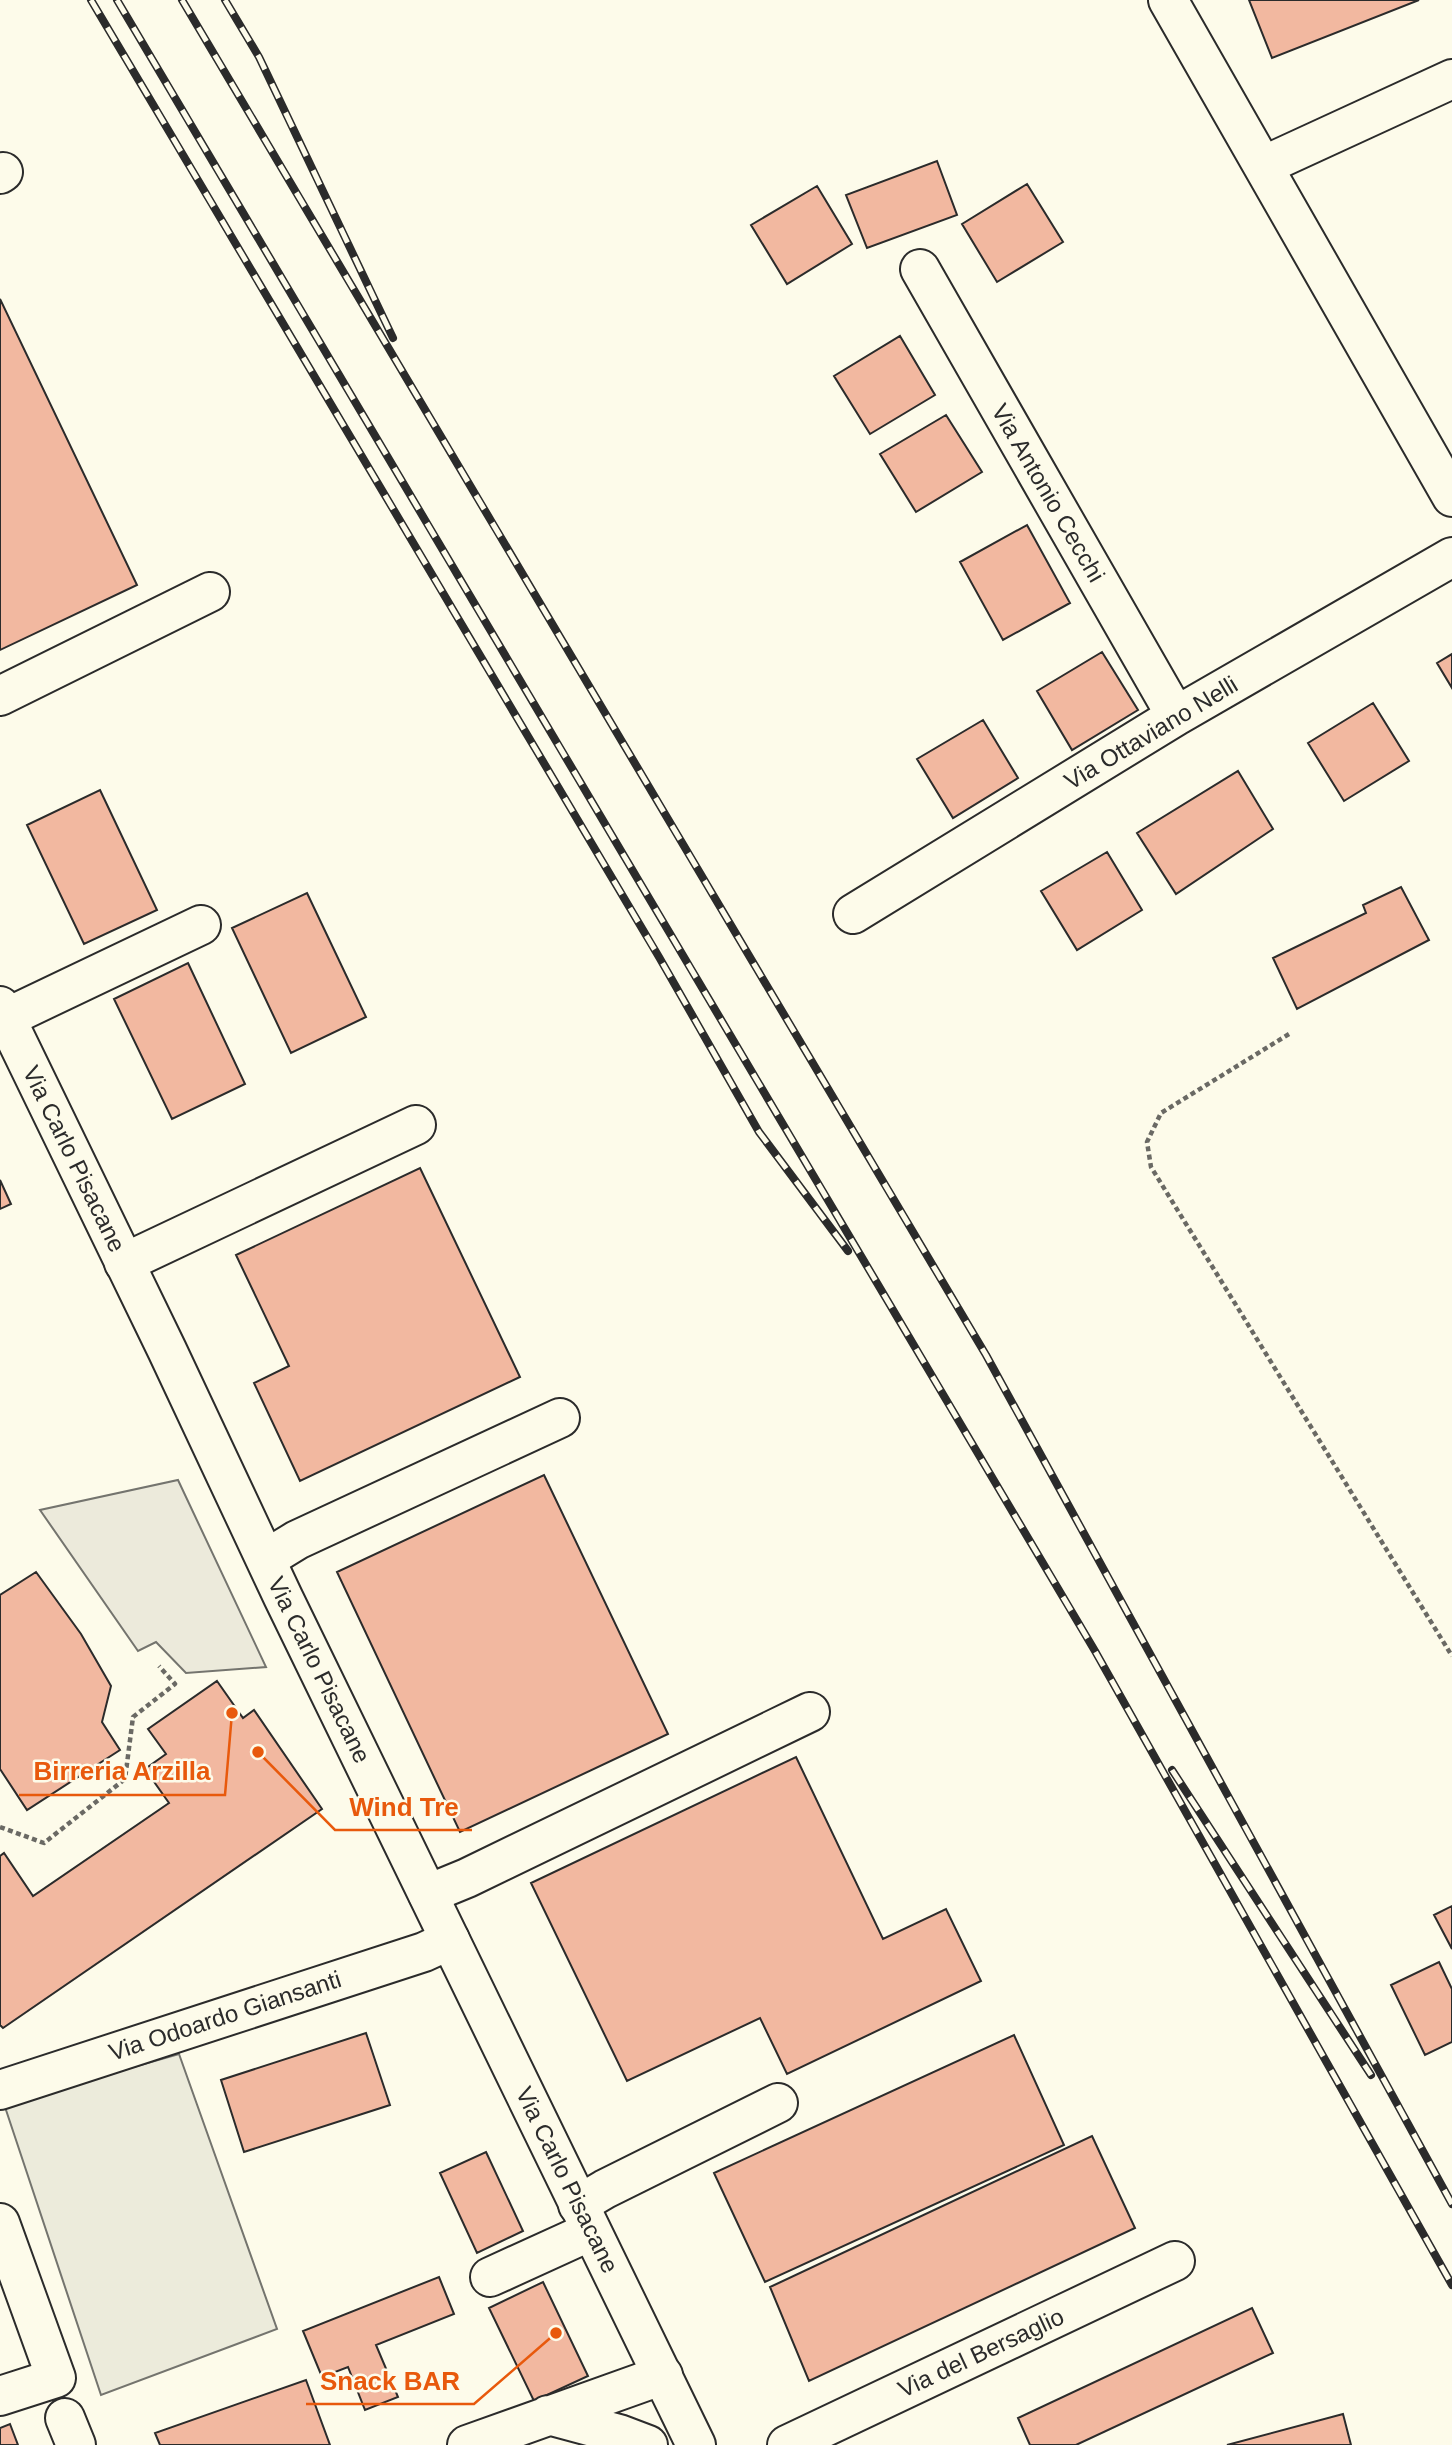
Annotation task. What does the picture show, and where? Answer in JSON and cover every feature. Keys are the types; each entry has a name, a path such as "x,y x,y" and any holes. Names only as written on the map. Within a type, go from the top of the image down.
{"street":[{"path":"1168,0 1452,497"},
{"path":"1263,166 1452,79"},
{"name":"Via Antonio Cecchi","path":"920,269 1176,716"},
{"name":"Via Ottaviano Nelli","path":"853,914 1176,716 1452,557"},
{"path":"0,696 210,592"},
{"path":"3,1012 201,925"},
{"name":"Via Carlo Pisacane","path":"3,1012 695,2445"},
{"path":"124,1263 416,1125"},
{"path":"265,1559 297,1540 560,1418"},
{"path":"429,1894 810,1712"},
{"name":"Via Odoardo Giansanti","path":"0,2090 424,1952 450,1940"},
{"path":"490,2277 585,2218 605,2189 778,2103"},
{"path":"0,2223 56,2378 0,2396"},
{"name":"Via del Bersaglio","path":"787,2445 1175,2261"},
{"path":"467,2445 663,2375"},
{"path":"548,2415 619,2434 648,2445"}],"path":[{"path":"1289,1034 1161,1113 1147,1142 1151,1167 1452,1656"},
{"path":"0,1827 44,1843 125,1779 133,1717 176,1684 159,1666"}],"shaded area":[{"path":"178,1480 266,1667 186,1673 156,1642 138,1651 40,1510"},
{"path":"179,2054 277,2329 101,2395 4,2104"}],"building":[{"path":"1249,0 1419,0 1272,58"},
{"path":"937,161 957,215 867,248 846,195"},
{"path":"1027,184 1063,242 997,282 962,224"},
{"path":"817,186 852,244 787,284 751,225"},
{"path":"0,299 137,585 0,650"},
{"path":"900,336 935,395 870,434 834,376"},
{"path":"946,415 982,472 916,512 880,454"},
{"path":"1027,525 1070,603 1003,640 960,562"},
{"path":"1102,652 1138,710 1072,750 1037,691"},
{"path":"1452,654 1452,688 1437,663"},
{"path":"1373,703 1409,761 1344,801 1308,743"},
{"path":"983,720 1018,778 953,818 917,759"},
{"path":"1238,771 1273,829 1176,894 1137,833"},
{"path":"100,790 157,910 84,944 27,825"},
{"path":"1107,852 1142,910 1077,950 1041,891"},
{"path":"1401,887 1429,940 1297,1009 1273,958 1366,913 1363,905"},
{"path":"307,893 366,1017 291,1053 232,928"},
{"path":"188,963 245,1084 172,1119 114,999"},
{"path":"420,1168 520,1377 300,1481 254,1383 289,1366 236,1255"},
{"path":"0,1180 11,1204 0,1209"},
{"path":"544,1475 668,1734 460,1832 337,1572"},
{"path":"36,1572 81,1634 111,1686 102,1722 120,1750 27,1810 0,1769 0,1595"},
{"path":"217,1681 243,1718 254,1710 322,1809 3,2028 0,2025 0,1856 4,1853 33,1896 169,1803 145,1769 166,1754 148,1729"},
{"path":"796,1757 883,1939 946,1909 981,1981 787,2074 760,2018 627,2081 531,1883"},
{"path":"1452,1906 1452,1949 1434,1915"},
{"path":"1439,1962 1452,1989 1452,2042 1425,2055 1391,1985"},
{"path":"366,2033 390,2105 244,2152 221,2080"},
{"path":"1014,2035 1064,2145 765,2282 714,2173"},
{"path":"1092,2136 1135,2228 809,2381 770,2287"},
{"path":"486,2152 523,2231 477,2253 440,2173"},
{"path":"439,2277 454,2314 376,2345 398,2397 365,2410 348,2367 322,2377 303,2331"},
{"path":"543,2282 588,2376 534,2401 489,2308"},
{"path":"1252,2308 1273,2353 1076,2445 1030,2445 1018,2418"},
{"path":"306,2380 330,2445 160,2445 155,2433"},
{"path":"1343,2414 1351,2445 1227,2445"},
{"path":"10,2424 18,2445 0,2445 0,2428"}],"railway":[{"path":"91,0 659,957 759,1132 848,1251"},
{"path":"117,0 1095,1651 1452,2285"},
{"path":"182,0 986,1355 1452,2204"},
{"path":"225,0 259,57 393,338"},
{"path":"1172,1770 1371,2075"}],"place":[{"name":"Birreria Arzilla","path":"232,1713"},
{"name":"Wind Tre","path":"258,1752"},
{"name":"Snack BAR","path":"556,2333"}]}
